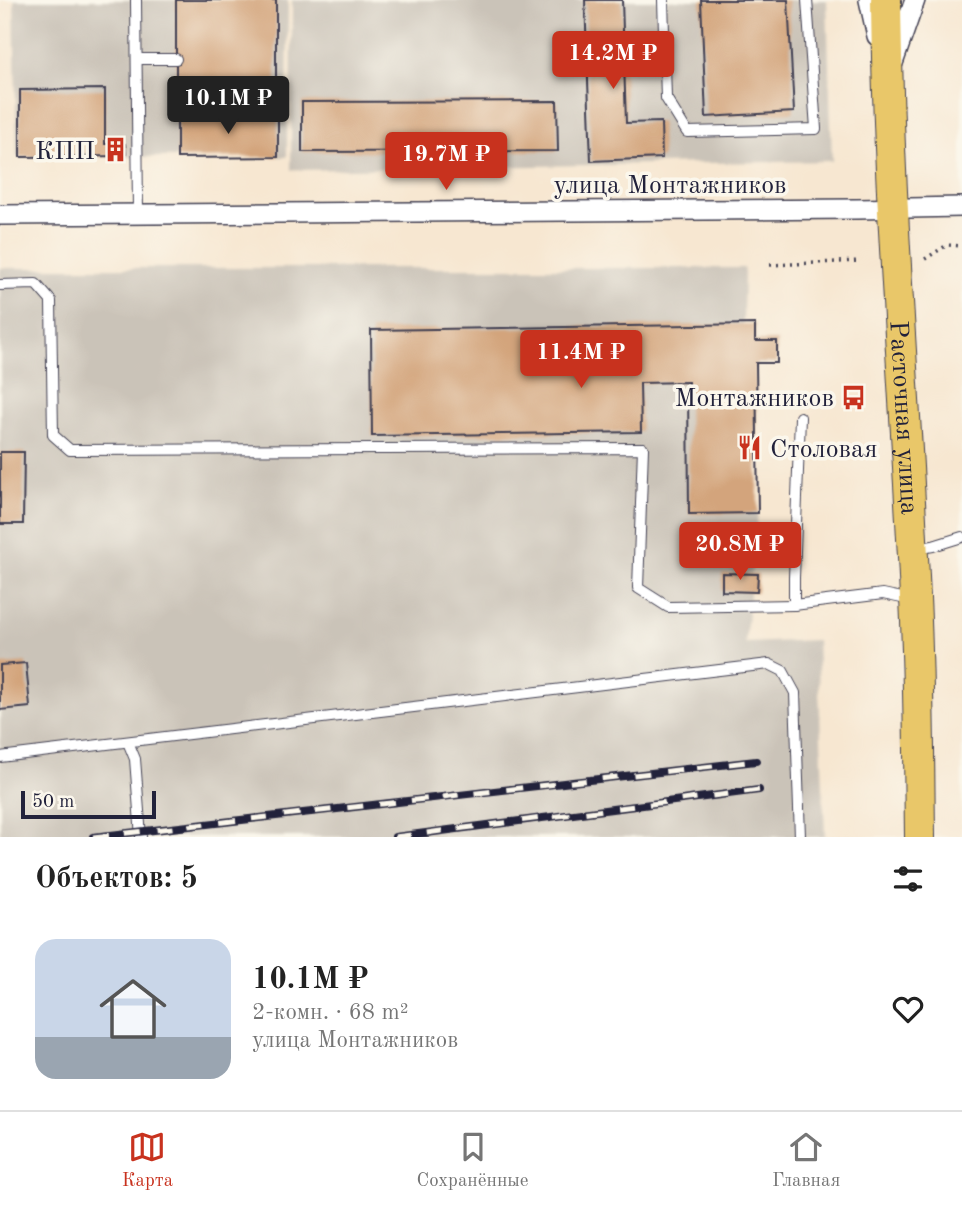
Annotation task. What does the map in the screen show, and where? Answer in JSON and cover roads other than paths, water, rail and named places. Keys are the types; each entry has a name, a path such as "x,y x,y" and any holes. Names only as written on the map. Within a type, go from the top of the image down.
{"main road":[{"name":"Расточная улица","path":"886,0 887,81 915,601 920,837"}],"street":[{"path":"869,0 887,81"},
{"path":"887,81 915,0"},
{"name":"улица Монтажников","path":"0,215 962,206"}],"lane":[{"path":"136,0 138,215"},
{"path":"663,0 666,98 687,132 816,129 807,0"},
{"path":"137,59 176,59"},
{"path":"0,285 36,284 51,301 53,435 69,450 643,448 638,588 668,607 794,605 883,594 915,601"},
{"path":"794,605 800,417"},
{"path":"912,549 933,547 962,537"},
{"path":"0,757 769,664 783,671 795,692 800,837"},
{"path":"128,742 135,760 141,837"}],"railway":[{"path":"93,837 756,761"},
{"path":"395,837 759,790"}],"place":[{"name":"КПП","path":"115,150"},
{"name":"Монтажников","path":"854,397"},
{"name":"Столовая","path":"750,448"}]}
